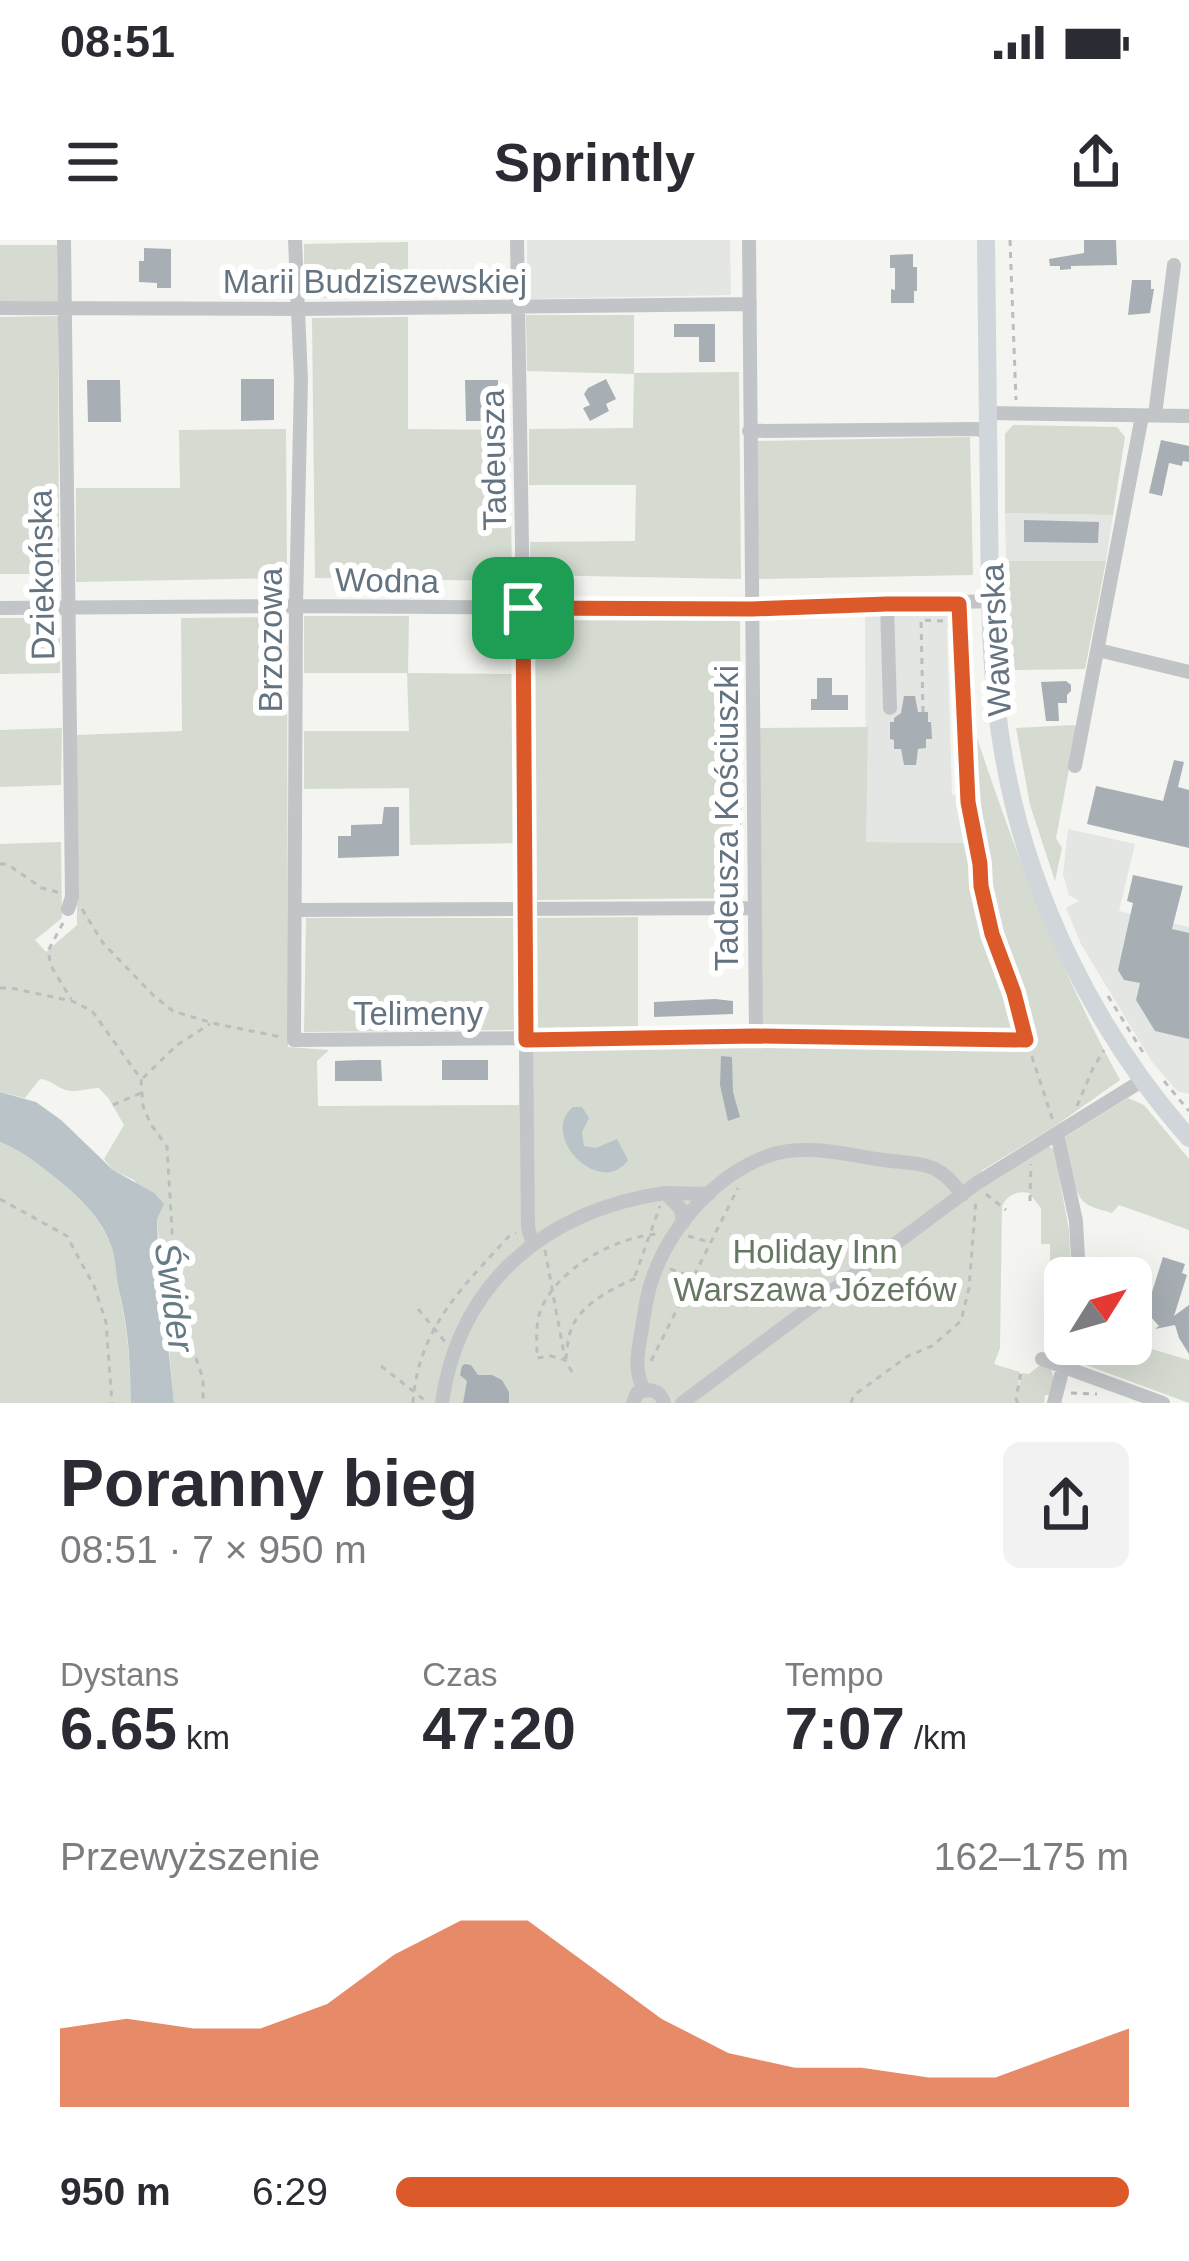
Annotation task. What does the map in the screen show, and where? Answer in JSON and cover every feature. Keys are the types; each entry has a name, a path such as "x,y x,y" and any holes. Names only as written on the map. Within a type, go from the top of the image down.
{"main road":[{"name":"Wawerska","path":"986,240 993,416 992,664 1004,758 1027,850 1086,990 1114,1038 1152,1074 1189,1138"}],"street":[{"name":"Dziekońska","path":"64,240 70,903"},
{"name":"Brzozowa","path":"294,1040 301,380 295,240"},
{"name":"Tadeusza","path":"517,240 523,608"},
{"name":"Tadeusza Kościuszki","path":"749,240 755,1036"},
{"path":"1075,766 1148,416 1174,265"},
{"name":"Marii Budziszewskiej","path":"0,308 750,304"},
{"path":"749,431 977,429 993,416 1189,416"},
{"name":"Wodna","path":"0,608 752,609 990,601"},
{"path":"887,604 890,708"},
{"path":"959,604 968,802"},
{"path":"1097,650 1189,671"},
{"path":"296,910 753,908"},
{"name":"Telimeny","path":"294,1040 755,1036"},
{"path":"526,1040 531,1236"},
{"path":"687,1402 972,1188 1152,1074"},
{"path":"1058,1133 1076,1221 1078,1257"},
{"path":"664,1403 658,1393 643,1386 635,1370 648,1293 679,1229 709,1194 750,1165 775,1154 819,1151 933,1166 972,1188"},
{"path":"665,1193 681,1209 679,1229"},
{"path":"442,1403 454,1354 474,1310 531,1236 633,1198 709,1194"},
{"path":"1042,1359 1163,1403"},
{"path":"1055,1398 1063,1367"},
{"path":"633,1403 643,1386"}],"path":[{"path":"993,416 1016,403 1010,240"},
{"path":"523,608 526,1040"},
{"path":"923,712 921,620 960,621"},
{"path":"968,802 988,918 1058,1133"},
{"path":"0,864 8,864 70,903 173,1011 294,1040"},
{"path":"70,903 48,951 51,966 72,1001"},
{"path":"0,988 72,1001 98,1016 141,1079 142,1106 167,1147 173,1246 188,1334 203,1379 203,1403"},
{"path":"1106,992 1152,1074 1189,1111"},
{"path":"141,1079 177,1046 212,1023"},
{"path":"755,1036 1026,1040"},
{"path":"1073,1117 1105,1049"},
{"path":"113,1105 143,1092"},
{"path":"1030,1150 1030,1201"},
{"path":"643,1386 692,1276 750,1165"},
{"path":"972,1188 1006,1210"},
{"path":"851,1403 854,1395 961,1322 969,1288 976,1196 972,1188"},
{"path":"634,1279 665,1193"},
{"path":"0,1199 67,1236 94,1286 106,1322 112,1403"},
{"path":"565,1360 537,1358 536,1334 542,1308 571,1272 620,1241 650,1234 679,1229 709,1242"},
{"path":"413,1403 418,1363 449,1302 509,1235 531,1236"},
{"path":"572,1372 565,1360 572,1327 588,1307 610,1290 656,1271 669,1268 692,1276"},
{"path":"418,1309 454,1354"},
{"path":"382,1366 428,1403"},
{"path":"1018,1403 1021,1372"},
{"path":"1055,1398 1107,1396"}],"shaded area":[{"path":"527,240 730,240 731,295 531,299"},
{"path":"1005,513 1113,515 1106,561 1006,561"},
{"path":"865,613 956,613 957,627 947,628 952,795 963,796 971,843 866,842"},
{"path":"1068,829 1135,844 1119,911 1189,927 1189,1094 1177,1091 1152,1062 1081,944 1066,908 1079,901 1069,895 1063,874"},
{"path":"0,1092 36,1102 113,1170 154,1193 164,1204 157,1219 158,1246 174,1403 131,1403 127,1333 109,1240 96,1217 68,1189 31,1159 0,1142"},
{"path":"573,1107 582,1107 589,1118 582,1132 584,1146 596,1148 617,1139 628,1160 616,1170 603,1172 577,1159 563,1133 564,1119"}],"green space":[{"path":"408,242 408,297 304,298 304,244"},
{"path":"0,245 57,245 58,301 0,301"},
{"path":"526,315 634,315 634,373 739,372 741,579 530,575 530,542 635,541 636,485 529,485 529,429 633,428 634,374 527,371"},
{"path":"58,316 59,574 0,574 0,317"},
{"path":"408,317 408,429 510,430 512,581 315,578 312,318"},
{"path":"1013,425 1117,427 1125,437 1113,515 1005,513 1005,434"},
{"path":"286,429 287,578 76,582 76,488 180,488 179,430"},
{"path":"970,437 973,575 759,579 756,441"},
{"path":"1006,561 1106,561 1085,669 1012,670"},
{"path":"532,614 740,614 742,898 533,900"},
{"path":"304,616 409,616 408,673 516,674 517,843 410,845 409,788 304,789 304,731 409,731 407,673 304,673"},
{"name":"Holiday Inn Warszawa Józefów","path":"287,617 288,1047 329,1050 317,1061 318,1106 519,1105 519,1048 762,1046 759,728 868,727 866,842 971,843 976,916 991,944 975,732 1040,909 1120,1080 981,1171 980,1185 1049,1146 1054,1150 1070,1257 1050,1257 1050,1244 1041,1244 1041,1208 1029,1193 1007,1199 1002,1206 1000,1348 994,1364 1020,1372 1018,1389 1022,1373 1029,1374 1040,1365 1051,1369 1054,1379 1044,1403 174,1403 157,1219 134,1180 113,1170 104,1159 124,1125 99,1088 67,1090 40,1079 25,1098 0,1092 0,844 61,842 62,918 35,940 46,952 77,925 77,735 182,731 181,618"},
{"path":"0,618 60,618 60,673 0,674"},
{"path":"1077,727 1056,838 1062,848 1055,881 1030,805 1016,728"},
{"path":"62,728 61,785 0,787 0,730"},
{"path":"638,917 638,1029 534,1031 533,918"},
{"path":"306,918 517,918 518,1030 304,1032"},
{"path":"1128,1098 1144,1105 1189,1159 1189,1230 1119,1205 1112,1213 1097,1208 1083,1201 1076,1190 1065,1137"},
{"path":"0,1142 31,1159 68,1189 96,1218 109,1240 126,1333 131,1403 0,1403"},
{"path":"1152,1349 1189,1360 1189,1403 1086,1365 1152,1365"}],"building":[{"path":"1084,240 1116,240 1117,265 1060,270 1060,266 1050,266 1049,259 1084,253"},
{"path":"144,248 171,249 171,288 139,282"},
{"path":"913,254 913,267 917,267 914,303 891,303 895,268 890,268 890,255"},
{"path":"1132,280 1151,280 1150,313 1128,315"},
{"path":"674,324 715,324 715,362 699,362 699,337 674,337"},
{"path":"241,379 274,379 274,420 241,421"},
{"path":"606,379 616,399 606,404 609,411 590,421 583,408 590,405 584,394"},
{"path":"87,380 120,380 121,422 88,422"},
{"path":"465,380 498,380 498,421 466,421"},
{"path":"1161,440 1189,446 1189,462 1183,461 1182,466 1169,463 1162,496 1149,493"},
{"path":"1024,520 1099,522 1098,543 1024,542"},
{"path":"817,678 832,678 832,695 848,695 848,710 811,710 811,699 817,699"},
{"path":"1066,681 1071,691 1067,703 1058,703 1059,721 1046,721 1041,682"},
{"path":"904,696 915,696 918,712 928,712 931,722 932,739 926,739 926,748 918,749 916,765 904,765 901,749 894,749 890,739 890,722 901,713"},
{"path":"1174,760 1184,762 1178,787 1189,790 1189,848 1087,824 1096,786 1163,801"},
{"path":"384,807 399,807 399,856 338,858 338,836 351,836 351,825 382,824"},
{"path":"1133,875 1183,886 1172,929 1189,933 1189,1039 1155,1031 1136,1000 1140,983 1124,980 1118,970 1133,903 1127,901"},
{"path":"733,1001 733,1014 654,1017 654,1002"},
{"path":"721,1056 732,1057 733,1092 740,1117 728,1121 720,1085"},
{"path":"381,1060 382,1081 335,1081 335,1061"},
{"path":"442,1060 488,1060 488,1080 442,1080"},
{"path":"1163,1257 1185,1264 1182,1273 1187,1275 1174,1316 1189,1305 1189,1354 1175,1325 1155,1329 1159,1326 1152,1318 1152,1292"},
{"path":"465,1364 478,1375 502,1380 509,1403 463,1403 467,1381 460,1375"}],"route":[{"path":"959,604 968,802 992,934 1026,1040 755,1036 526,1040 523,608 959,604"}],"water label":[{"name":"Świder","path":"175,1297"}]}
